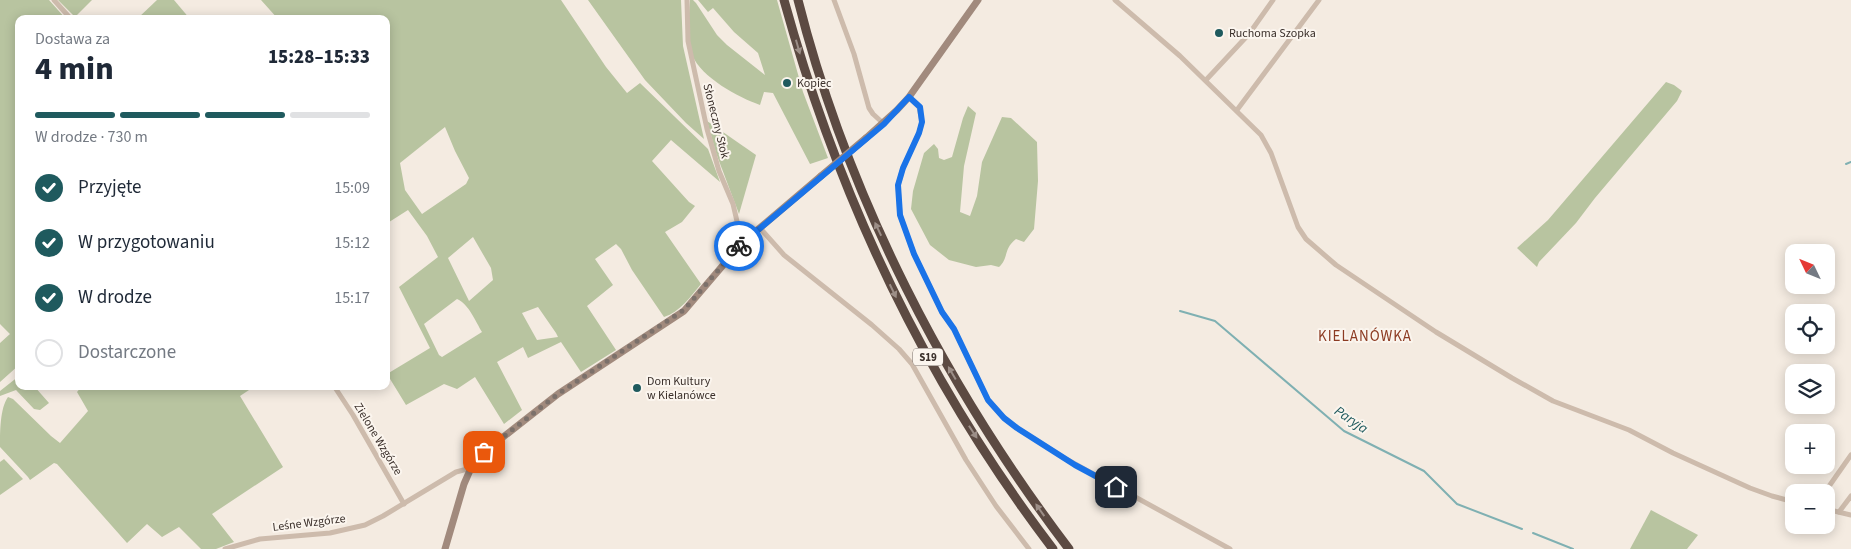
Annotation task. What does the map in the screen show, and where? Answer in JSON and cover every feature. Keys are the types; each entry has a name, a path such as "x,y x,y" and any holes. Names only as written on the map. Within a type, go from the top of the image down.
{"highway":[{"name":"S19","path":"784,0 819,113 846,185 869,241 896,297 938,376 970,428 1030,519 1053,549"},
{"name":"S19","path":"798,0 821,78 858,180 906,287 938,349 977,417 1014,473 1069,549"}],"street":[{"path":"54,0 67,15"},
{"name":"Słoneczny Stok","path":"687,0 688,41 707,130 719,171 733,204 742,243"},
{"path":"834,0 854,54 869,108 884,124"},
{"path":"445,549 464,484 471,468 492,445 558,394 684,310 742,243 884,124 909,97 978,0"},
{"path":"1115,0 1206,80 1261,135 1271,153 1289,204 1302,232 1330,260 1436,332 1553,401 1629,430 1673,453 1750,488 1785,500"},
{"path":"1206,80 1249,34 1273,0"},
{"path":"1236,110 1319,0"},
{"path":"909,97 920,107 922,122 898,185 900,215 914,254 942,312 954,329 988,400 1004,418 1017,428 1066,459 1230,549"},
{"path":"760,228 784,255 872,325 899,349 912,364 966,460 996,506 1029,549"},
{"name":"Zielone Wzgórze","path":"337,390 404,504"},
{"path":"1831,484 1851,455"},
{"name":"Leśne Wzgórze","path":"224,549 260,539 346,530 365,525 456,472 471,468"},
{"path":"1839,512 1851,496"},
{"path":"1835,511 1851,515"}],"green space":[{"path":"0,0 49,0 62,15 15,15 15,369 0,382 0,343 10,334 0,324"},
{"path":"58,0 92,0 77,15 73,15"},
{"path":"157,0 174,0 187,15 141,15"},
{"path":"261,0 561,0 606,67 627,93 640,83 708,149 720,182 671,140 652,161 689,202 695,206 682,222 665,232 701,284 680,308 664,317 616,244 595,259 613,285 587,306 616,350 581,372 561,342 528,358 523,347 497,362 522,410 504,424 475,377 457,389 444,384 406,405 390,379 390,372 430,348 399,287 438,257 427,236 408,210 390,221 390,15 274,15","holes":["445,127 469,178 466,184 422,214 405,190 400,163","473,237 491,268 493,280 469,301 448,258","457,299 465,304 482,332 442,357 439,355 424,324","538,307 556,333 558,337 537,340 522,313"]},
{"path":"588,0 681,0 683,46 704,139 645,80"},
{"path":"690,0 696,3 717,35 727,45 765,75 758,53 734,32 713,8 708,12 698,0 777,0 803,92 828,158 810,164 773,93 764,92 760,105 722,86 712,79 697,63 690,50 689,43"},
{"path":"1666,82 1682,91 1677,101 1576,223 1539,262 1537,267 1517,248 1548,220"},
{"path":"968,106 976,113 964,166 960,212 970,216 977,196 982,162 1002,117 1011,118 1037,142 1038,181 1034,229 1024,242 1016,239 1009,246 1004,260 999,267 991,265 976,267 949,260 930,245 911,209 913,191 924,153 934,144 938,149 939,158 944,160 952,157"},
{"path":"707,121 756,155 739,214 716,153"},
{"path":"15,379 16,390 0,396 0,391"},
{"path":"16,390 38,390 49,403 40,410 34,409"},
{"path":"79,390 249,390 240,396 283,467 212,514 234,542 216,549 201,549 179,527 162,537 147,524 127,543 57,464 54,463 30,480 0,447 3,407 8,397 13,399 60,443 88,411 77,392"},
{"path":"4,459 23,479 0,495 0,462"},
{"path":"1651,510 1698,535 1687,549 1630,549"}],"waterway":[{"path":"1846,164 1851,162"},
{"name":"Paryja","path":"1180,311 1215,321 1344,431 1424,471 1457,504 1522,529"},
{"name":"Paryja","path":"1533,533 1573,549"}],"way so far":[{"path":"484,452 558,394 684,310 739,246"}],"place":[{"name":"Ruchoma Szopka","path":"1219,33"},
{"name":"Kopiec","path":"787,83"},
{"name":"Dom Kultury w Kielanówce","path":"637,388"}],"district":[{"name":"KIELANÓWKA","path":"1365,336"}],"route":[{"path":"739,246 884,124 909,97 920,107 922,122 898,185 900,215 914,254 942,312 954,329 969,358 988,400 1004,418 1017,428 1075,465 1116,487"}]}
